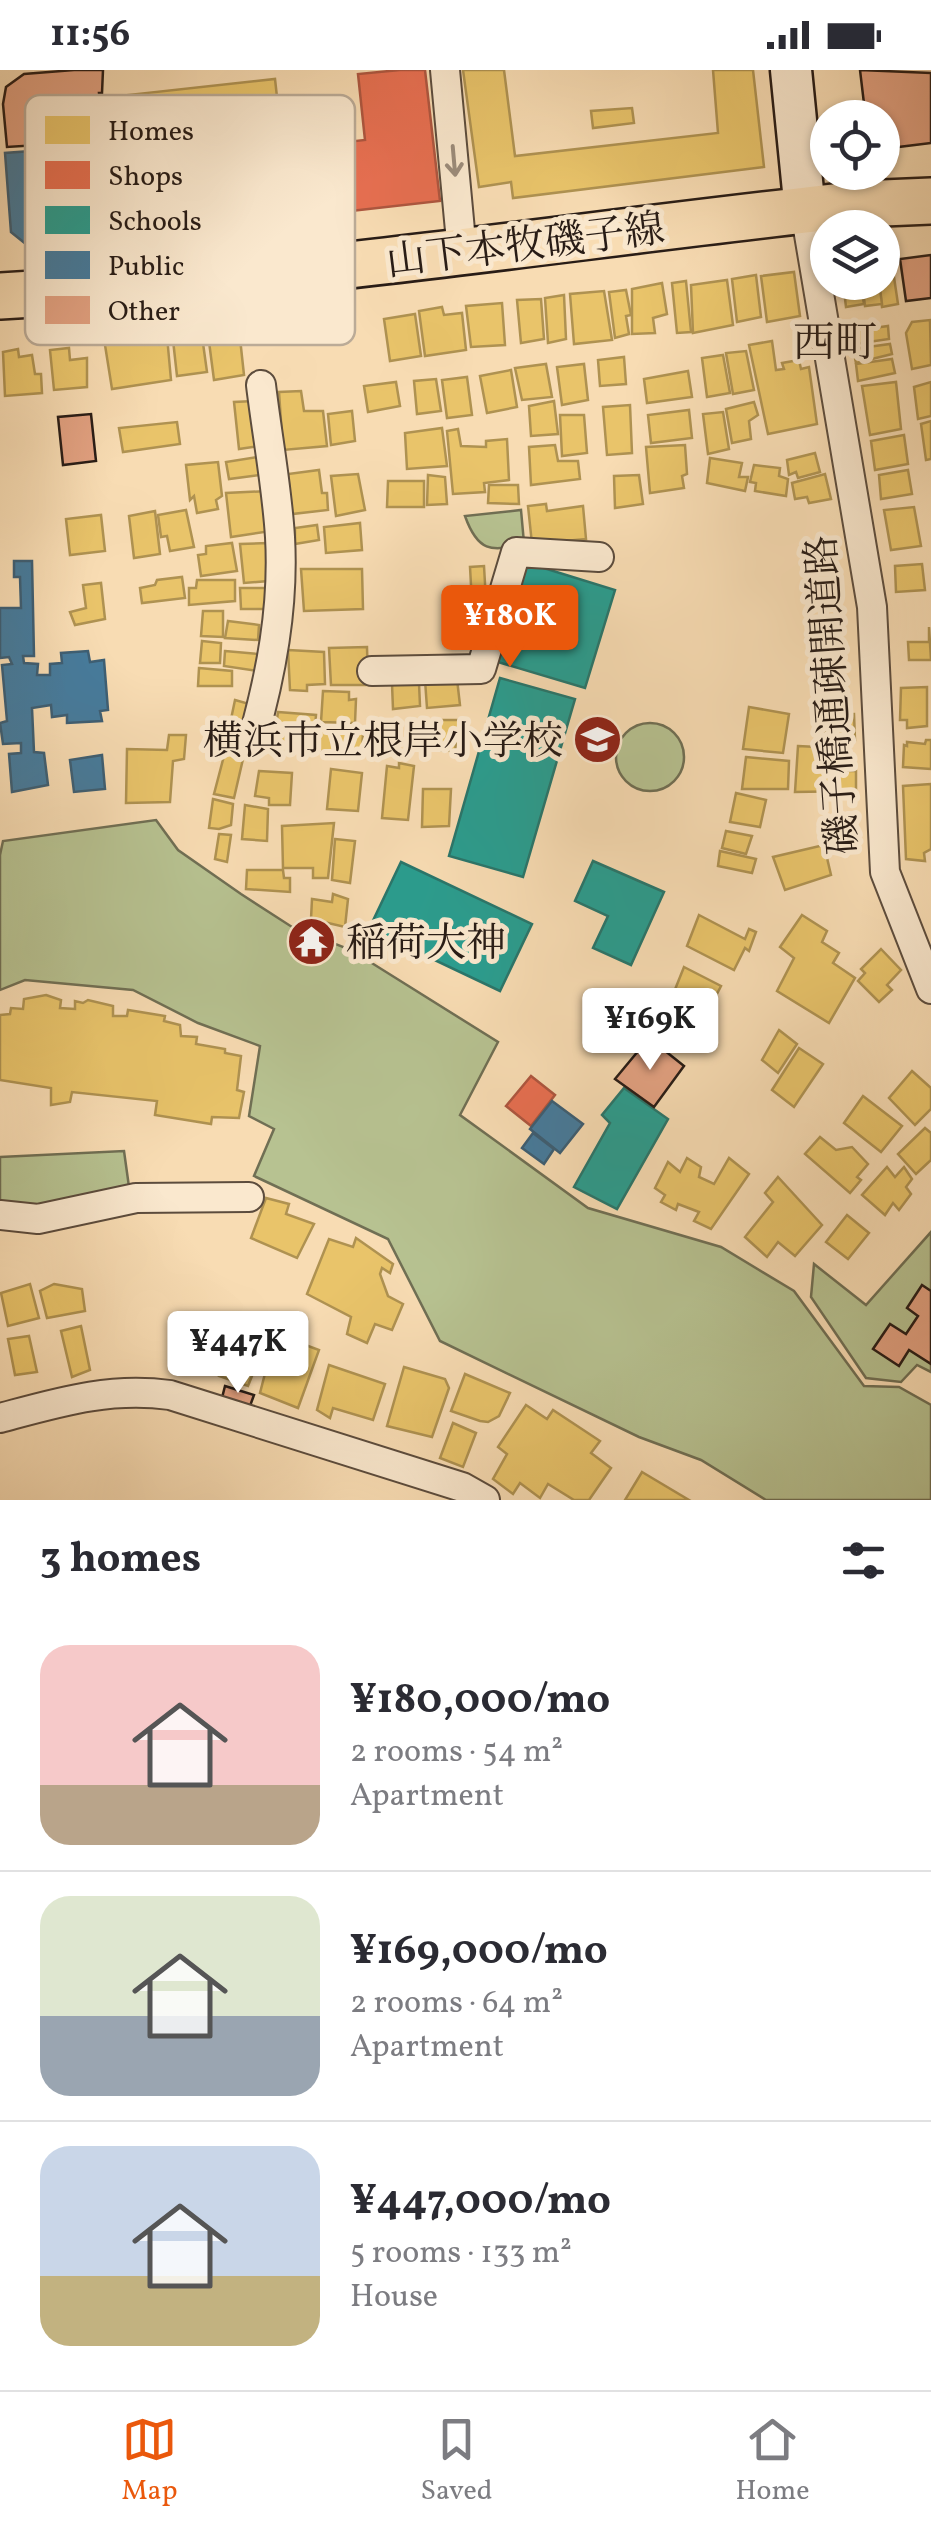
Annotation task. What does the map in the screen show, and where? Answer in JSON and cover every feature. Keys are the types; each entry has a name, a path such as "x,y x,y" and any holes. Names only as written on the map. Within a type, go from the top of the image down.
{"main road":[{"name":"山下本牧磯子線","path":"355,263 860,204 931,201"},
{"name":"山下本牧磯子線","path":"0,296 25,295"}],"street":[{"path":"445,70 462,252"},
{"path":"791,70 805,210"},
{"name":"磯子橋通疎開道路","path":"805,210 872,606 884,872 931,989"},
{"path":"252,742 266,693 278,624 281,576 280,536 261,385"},
{"path":"372,671 480,669 516,552 599,557"},
{"path":"0,1214 38,1219 136,1198 249,1197"},
{"path":"0,1418 101,1393 170,1395 462,1487 485,1500"}],"green space":[{"path":"521,510 524,543 503,548 480,542 465,516"},
{"path":"650,723 674,733 684,757 674,781 650,791 626,781 616,757 626,733"},
{"path":"156,820 178,850 241,894 292,927 351,950 498,1042 460,1115 588,1208 721,1247 794,1291 864,1386 899,1387 931,1405 931,1500 766,1500 701,1460 639,1437 440,1341 388,1239 254,1176 274,1129 249,1116 260,1046 198,1023 133,990 25,980 0,990 3,841"},
{"path":"124,1151 130,1194 37,1213 0,1209 0,1157"},
{"path":"931,1232 931,1372 917,1365 901,1382 866,1378 811,1297 814,1264 866,1305"}],"building: Homes":[{"path":"463,70 504,70 515,156 718,133 713,70 753,70 764,167 513,198 511,182 479,187"},
{"path":"275,79 277,95 128,95"},
{"path":"632,108 634,123 593,128 591,111"},
{"path":"794,272 800,316 767,322 761,276"},
{"path":"756,275 761,317 737,322 732,279"},
{"path":"727,280 733,325 693,333 691,285"},
{"path":"686,281 691,332 677,333 672,283"},
{"path":"662,283 667,314 653,318 655,333 632,334 632,289"},
{"path":"626,290 631,315 626,316 629,334 615,338 609,292"},
{"path":"604,291 612,340 574,344 570,294"},
{"path":"564,295 566,339 548,343 545,298"},
{"path":"541,299 544,339 521,343 517,300"},
{"path":"845,300 863,300 864,304 846,307"},
{"path":"864,300 881,300 882,304 865,306"},
{"path":"881,300 897,300 898,304 882,307"},
{"path":"502,303 505,345 471,347 466,306"},
{"path":"442,307 444,315 462,313 466,350 425,356 419,311"},
{"path":"415,314 421,356 390,361 384,319"},
{"path":"930,320 931,365 912,369 906,333 912,322"},
{"path":"888,326 889,339 854,344 853,331"},
{"path":"772,341 776,370 784,369 782,363 799,360 801,369 809,367 817,424 768,434 749,345"},
{"path":"890,344 892,354 856,363 853,349"},
{"path":"105,345 168,345 171,380 112,389"},
{"path":"174,345 203,345 207,372 177,376"},
{"path":"209,345 241,345 244,375 214,380"},
{"path":"69,348 70,360 87,358 87,387 54,390 50,350"},
{"path":"18,349 19,357 32,355 35,374 41,374 42,393 5,396 3,352"},
{"path":"746,351 754,390 733,394 726,353"},
{"path":"723,355 730,393 707,397 702,358"},
{"path":"624,357 626,384 600,386 598,360"},
{"path":"892,359 895,373 858,381 856,364"},
{"path":"546,364 552,397 522,400 515,368"},
{"path":"584,364 588,400 562,405 557,367"},
{"path":"511,370 517,407 487,413 480,376"},
{"path":"688,371 692,397 647,403 644,379"},
{"path":"467,377 472,415 447,418 442,380"},
{"path":"436,379 441,411 417,414 414,381"},
{"path":"396,382 400,406 368,412 364,386"},
{"path":"896,382 901,429 870,435 862,386"},
{"path":"931,382 931,416 918,419 914,387"},
{"path":"301,391 304,411 323,411 327,446 283,450 279,392"},
{"path":"254,401 260,446 239,449 234,402"},
{"path":"554,401 558,434 531,436 529,406"},
{"path":"754,402 758,415 749,421 751,439 732,443 726,409"},
{"path":"630,405 632,453 607,455 603,407"},
{"path":"689,410 692,438 651,443 648,415"},
{"path":"352,411 355,441 331,445 328,414"},
{"path":"723,412 729,449 708,454 703,414"},
{"path":"560,415 584,415 587,453 562,456"},
{"path":"931,421 931,459 926,460 921,424"},
{"path":"177,422 180,444 123,452 119,428"},
{"path":"442,428 447,466 407,469 405,433"},
{"path":"458,429 461,446 486,447 486,441 507,439 509,480 484,483 485,492 453,494 447,431"},
{"path":"904,435 908,464 875,470 871,441"},
{"path":"555,445 558,461 578,461 580,479 531,485 529,447"},
{"path":"685,445 684,488 650,493 646,447"},
{"path":"815,453 820,472 798,478 796,472 789,475 787,460"},
{"path":"264,456 267,474 229,479 226,462"},
{"path":"710,458 742,463 739,477 748,477 745,491 707,483"},
{"path":"218,462 222,496 216,500 218,509 197,513 194,496 190,500 186,465"},
{"path":"754,465 780,468 779,476 788,479 786,496 755,491 756,483 750,482"},
{"path":"319,470 328,510 292,514 288,474"},
{"path":"908,470 912,494 881,499 879,475"},
{"path":"358,474 365,510 336,516 331,476"},
{"path":"825,474 831,499 809,503 807,497 795,499 792,483"},
{"path":"428,475 445,477 447,504 427,505"},
{"path":"639,475 643,504 615,508 614,476"},
{"path":"388,481 424,481 424,507 387,507"},
{"path":"489,485 518,485 519,504 488,503"},
{"path":"268,491 271,531 231,537 226,493"},
{"path":"546,504 547,511 583,506 586,539 532,544 528,506"},
{"path":"914,507 921,546 891,550 884,510"},
{"path":"186,510 194,547 170,551 167,536 161,537 158,515"},
{"path":"155,511 160,554 134,558 129,516"},
{"path":"101,515 105,551 70,555 66,519"},
{"path":"360,523 362,550 326,553 324,527"},
{"path":"317,525 319,540 295,544 295,528"},
{"path":"232,543 237,571 201,576 198,555 206,554 206,546"},
{"path":"268,543 268,581 244,583 240,544"},
{"path":"922,564 925,590 896,592 895,566"},
{"path":"484,566 486,601 472,603 470,567"},
{"path":"301,569 362,569 363,609 304,611"},
{"path":"182,577 185,598 142,603 140,588 155,585 157,580"},
{"path":"197,580 235,580 235,601 189,605 189,588 196,588"},
{"path":"101,583 105,619 75,625 70,612 86,608 83,585"},
{"path":"240,588 269,588 270,609 241,609"},
{"path":"472,606 487,606 485,638 471,637"},
{"path":"203,611 223,611 223,637 201,636"},
{"path":"228,621 259,625 258,640 225,638"},
{"path":"929,627 931,660 909,660 908,642 929,642"},
{"path":"202,641 221,643 220,663 200,663"},
{"path":"367,647 368,685 331,685 329,648"},
{"path":"288,650 324,652 325,684 307,685 307,691 290,690"},
{"path":"225,651 258,654 258,671 224,666"},
{"path":"199,668 232,671 232,686 198,686"},
{"path":"457,679 460,705 427,708 425,680"},
{"path":"419,683 420,706 393,709 392,684"},
{"path":"927,687 927,726 907,728 907,720 900,720 901,688"},
{"path":"323,691 349,692 349,700 356,699 355,723 321,722"},
{"path":"235,700 253,705 242,746 226,743"},
{"path":"749,707 789,714 783,753 743,749"},
{"path":"278,712 316,715 313,751 273,746"},
{"path":"854,714 855,740 826,741 825,715"},
{"path":"426,720 459,720 455,751 423,750"},
{"path":"320,727 363,732 362,754 318,751"},
{"path":"169,735 186,735 184,759 173,761 170,802 126,803 127,749 167,750"},
{"path":"931,740 931,769 903,767 904,745 925,744"},
{"path":"798,746 836,748 838,771 856,771 856,791 795,792"},
{"path":"225,752 243,759 234,798 214,794"},
{"path":"746,757 789,761 788,789 742,789"},
{"path":"399,763 414,766 408,820 382,818 387,766 399,768"},
{"path":"331,769 362,773 358,811 327,809"},
{"path":"259,771 292,773 290,805 269,805 269,798 255,796"},
{"path":"931,784 931,849 924,853 925,861 906,859 903,786"},
{"path":"423,789 451,789 449,826 422,827"},
{"path":"736,793 766,800 760,827 730,822"},
{"path":"213,799 233,804 231,825 209,828"},
{"path":"245,805 268,809 267,841 242,839"},
{"path":"334,823 328,878 313,878 313,868 283,868 282,826"},
{"path":"726,831 752,836 746,854 722,848"},
{"path":"219,834 231,835 227,862 215,859"},
{"path":"335,839 355,841 350,883 332,880"},
{"path":"824,845 831,875 785,890 773,857"},
{"path":"720,851 756,859 752,873 718,866"},
{"path":"247,870 283,870 284,878 290,878 290,892 246,889"},
{"path":"333,894 348,899 345,927 311,919 312,899 332,902"},
{"path":"699,915 745,939 749,929 756,932 749,951 745,948 734,970 687,946"},
{"path":"802,915 827,931 822,942 839,953 833,963 855,978 829,1023 777,991 794,958 780,947"},
{"path":"881,949 901,970 887,985 892,990 879,1002 858,981 865,973 861,969"},
{"path":"684,967 721,986 704,1019 681,1008 685,998 674,992"},
{"path":"46,995 61,1000 60,1008 75,1009 75,1001 88,1000 113,1006 113,1016 127,1016 128,1010 165,1016 164,1021 180,1025 181,1036 197,1037 196,1044 241,1056 237,1090 244,1092 239,1118 212,1117 211,1124 155,1115 157,1101 72,1092 70,1102 51,1105 51,1088 0,1080 0,1015 10,1014 11,1008 23,1009 24,999"},
{"path":"779,1030 797,1044 778,1073 762,1060"},
{"path":"799,1048 823,1064 794,1107 772,1090"},
{"path":"912,1071 931,1088 931,1109 915,1125 889,1098"},
{"path":"863,1096 902,1126 881,1152 844,1123"},
{"path":"925,1128 931,1133 931,1160 916,1174 898,1154"},
{"path":"820,1137 836,1150 852,1147 868,1164 850,1193 805,1154"},
{"path":"687,1158 701,1167 699,1177 714,1184 729,1158 749,1174 711,1229 694,1221 699,1212 678,1204 676,1210 661,1202 665,1195 655,1188 668,1162 680,1172"},
{"path":"887,1167 895,1177 904,1167 912,1179 906,1187 911,1194 899,1210 893,1203 885,1215 862,1195"},
{"path":"778,1177 822,1225 795,1256 778,1242 767,1257 745,1237 773,1202 765,1193"},
{"path":"266,1198 289,1204 286,1214 314,1224 297,1258 251,1238"},
{"path":"847,1215 869,1233 848,1259 826,1242"},
{"path":"356,1238 393,1264 390,1273 382,1268 380,1274 388,1296 403,1304 392,1330 375,1324 367,1343 347,1334 351,1317 307,1294 329,1239 353,1247"},
{"path":"30,1284 39,1318 8,1326 1,1293"},
{"path":"54,1284 82,1289 85,1311 47,1318 40,1291"},
{"path":"81,1326 90,1370 72,1377 61,1331"},
{"path":"212,1329 245,1341 247,1332 267,1339 248,1386 219,1376 222,1367 201,1360"},
{"path":"29,1336 37,1372 15,1375 8,1339"},
{"path":"284,1337 319,1350 298,1408 260,1393 270,1354 278,1356"},
{"path":"329,1365 385,1384 373,1420 333,1408 330,1418 317,1410"},
{"path":"404,1367 445,1379 449,1388 432,1437 387,1426"},
{"path":"465,1374 510,1393 499,1416 488,1422 451,1411"},
{"path":"526,1405 547,1419 553,1410 600,1441 591,1453 611,1468 589,1500 574,1500 548,1484 540,1498 520,1483 513,1494 493,1479 507,1454 498,1447"},
{"path":"453,1423 476,1433 463,1467 440,1458"},
{"path":"642,1472 689,1500 625,1500"}],"building: Shops":[{"path":"425,70 440,201 355,211 355,141 365,140 358,74"},
{"path":"531,1076 555,1095 531,1126 506,1106"}],"building: Schools":[{"path":"521,561 615,590 585,688 491,660"},
{"path":"500,678 575,699 523,877 449,856"},
{"path":"593,861 664,892 631,965 593,948 608,916 575,901"},
{"path":"401,862 532,924 500,991 369,929"},
{"path":"624,1088 668,1119 617,1209 574,1187 610,1123 602,1115"}],"building: Public":[{"path":"25,152 25,243 11,232 5,153"},
{"path":"14,561 32,561 34,656 23,656 24,663 38,664 37,675 50,675 50,664 62,663 61,653 88,651 90,662 104,660 108,710 100,711 102,721 67,723 67,715 52,717 51,705 32,708 34,752 44,753 48,785 12,792 9,754 21,753 21,743 3,744 0,723 7,721 2,665 12,664 9,657 0,658 0,608 21,608 20,577 14,577"},
{"path":"102,755 105,789 74,792 70,760"},
{"path":"552,1101 583,1124 560,1153 530,1129"},
{"path":"533,1133 554,1149 544,1164 522,1148"}],"building: Other":[{"path":"103,70 102,93 25,95 25,146 7,147 3,104 6,87 24,74"},
{"path":"860,70 931,73 931,143 900,147 900,100 864,100"},
{"path":"931,255 931,298 906,301 900,259"},
{"path":"91,414 96,461 63,465 58,417"},
{"path":"649,1038 684,1066 654,1107 615,1079"},
{"path":"922,1285 931,1291 931,1364 909,1350 899,1366 873,1349 890,1324 906,1334 918,1316 907,1308"},
{"path":"225,1386 254,1395 250,1406 222,1398"}],"place":[{"name":"横浜市立根岸小学校","path":"598,740"},
{"name":"稲荷大神","path":"311,942"}],"district":[{"name":"西町","path":"835,341"}]}
